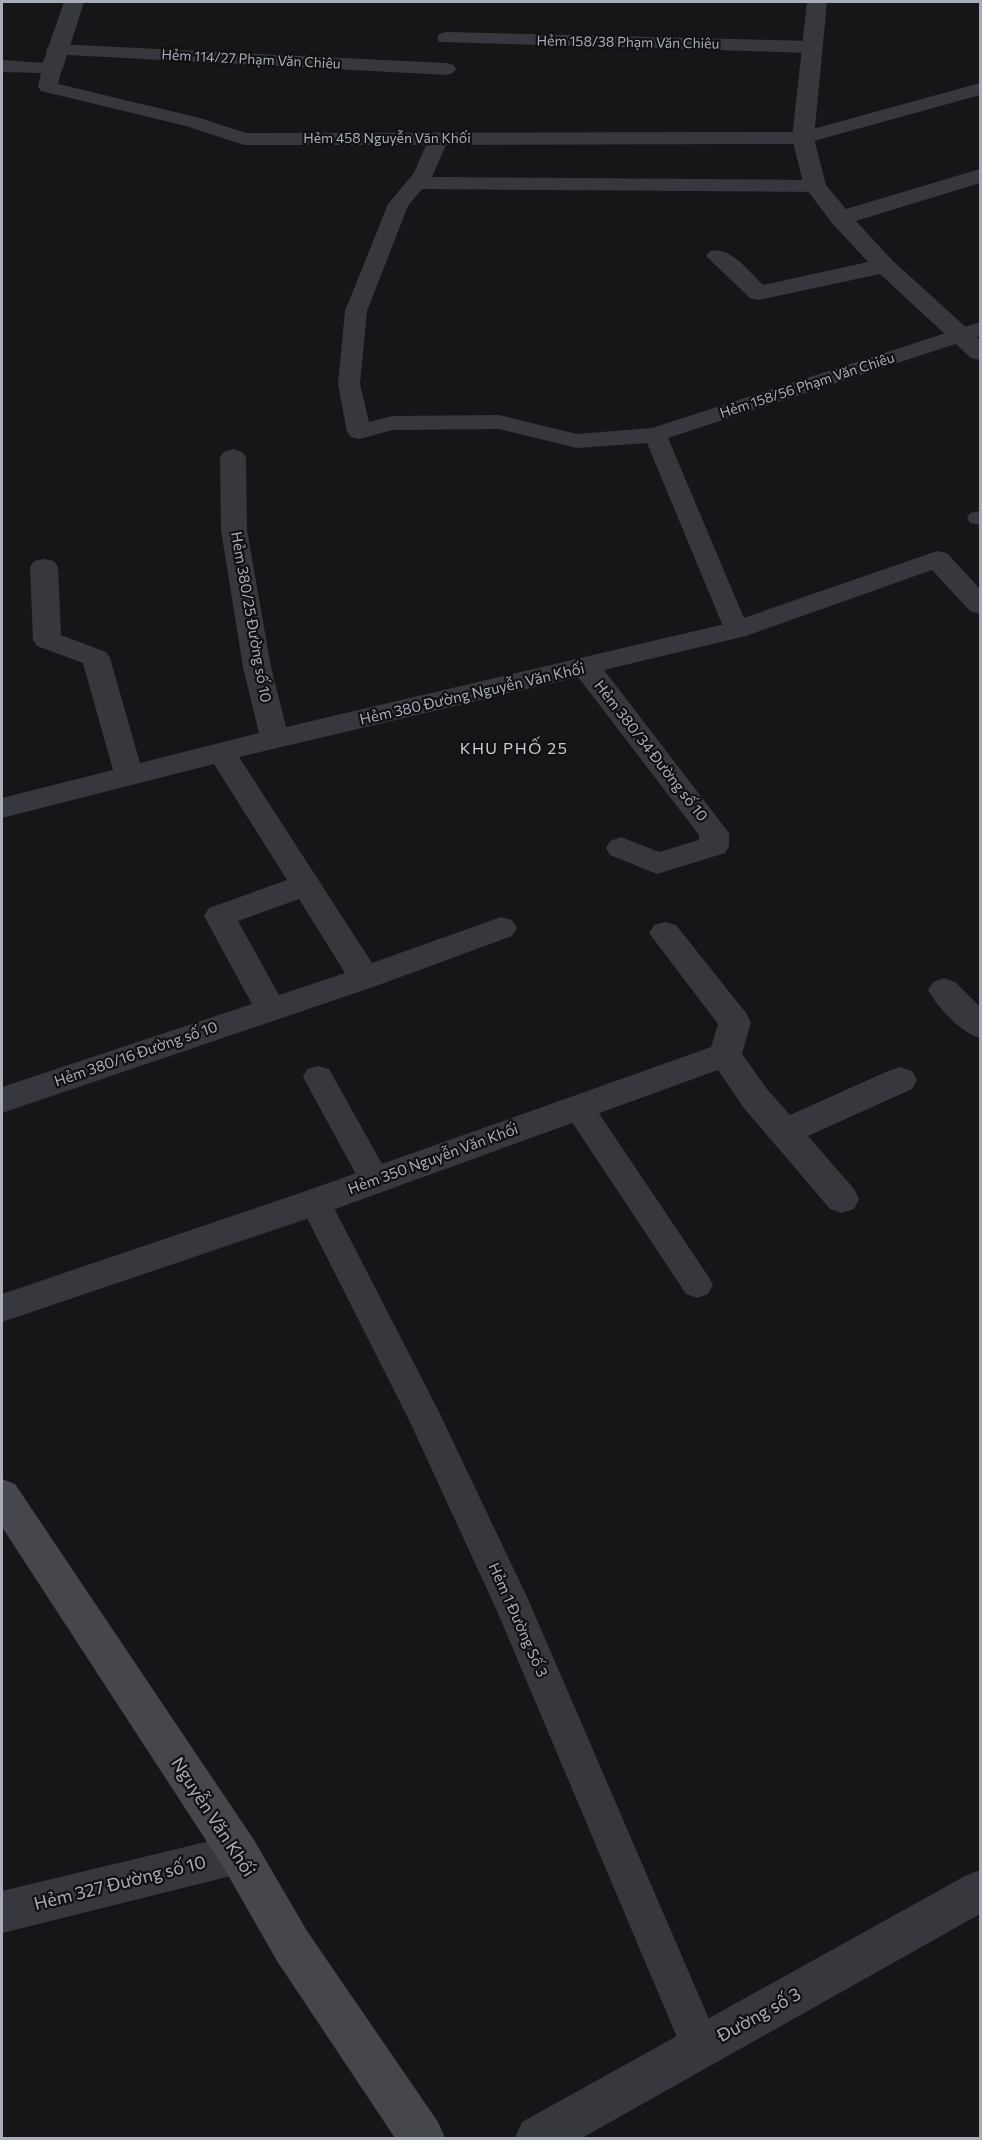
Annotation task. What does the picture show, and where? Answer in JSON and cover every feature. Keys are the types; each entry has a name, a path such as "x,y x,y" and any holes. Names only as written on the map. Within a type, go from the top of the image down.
{"street":[{"path":"54,59 74,2"},
{"path":"817,2 802,138 815,186 840,218 885,266 970,332 981,353"},
{"path":"840,218 981,176"},
{"path":"717,256 758,293 885,266"},
{"name":"Hẻm 380/25 Đường số 10","path":"233,457 234,530 257,667 275,740"},
{"name":"Hẻm 380 Đường Nguyễn Văn Khối","path":"2,808 221,752 736,630 937,559 981,605"},
{"path":"44,567 47,640 96,658 129,776"},
{"name":"Hẻm 380/34 Đường số 10","path":"586,667 714,833 714,846 657,863 621,848"},
{"path":"221,752 365,978"},
{"path":"271,1009 220,916 305,885"},
{"name":"Hẻm 380/16 Đường số 10","path":"2,1100 365,978 501,928"},
{"path":"665,933 735,1023 724,1055 755,1098 842,1199"},
{"path":"944,990 981,1026"},
{"name":"Hẻm 350 Nguyễn Văn Khối","path":"2,1308 315,1202 724,1055"},
{"path":"785,1132 900,1080"},
{"name":"Nguyễn Văn Khối","path":"7,1515 239,1854 292,1946 422,2139"},
{"name":"Hẻm 327 Đường số 10","path":"2,1912 239,1854"},
{"name":"Đường số 3","path":"538,2139 981,1891"}],"lane":[{"name":"Hẻm 158/38 Phạm Văn Chiêu","path":"446,38 811,47"},
{"path":"2,66 54,59"},
{"name":"Hẻm 114/27 Phạm Văn Chiêu","path":"54,59 446,69"},
{"name":"Hẻm 458 Nguyễn Văn Khối","path":"54,59 48,87 193,122 244,139 802,138 981,90"},
{"path":"417,183 423,175 439,137"},
{"path":"417,183 815,186"},
{"name":"Hẻm 158/56 Phạm Văn Chiêu","path":"417,183 398,204 356,312 349,384 359,432 392,423 499,422 576,441 655,435 970,332"},
{"path":"655,435 736,630"},
{"path":"318,1077 375,1180"},
{"path":"579,1108 697,1285"},
{"name":"Hẻm 1 Đường Số 3","path":"315,1202 425,1418 515,1610 701,2047"}],"district":[{"name":"KHU PHỐ 25","path":"514,748"}]}
